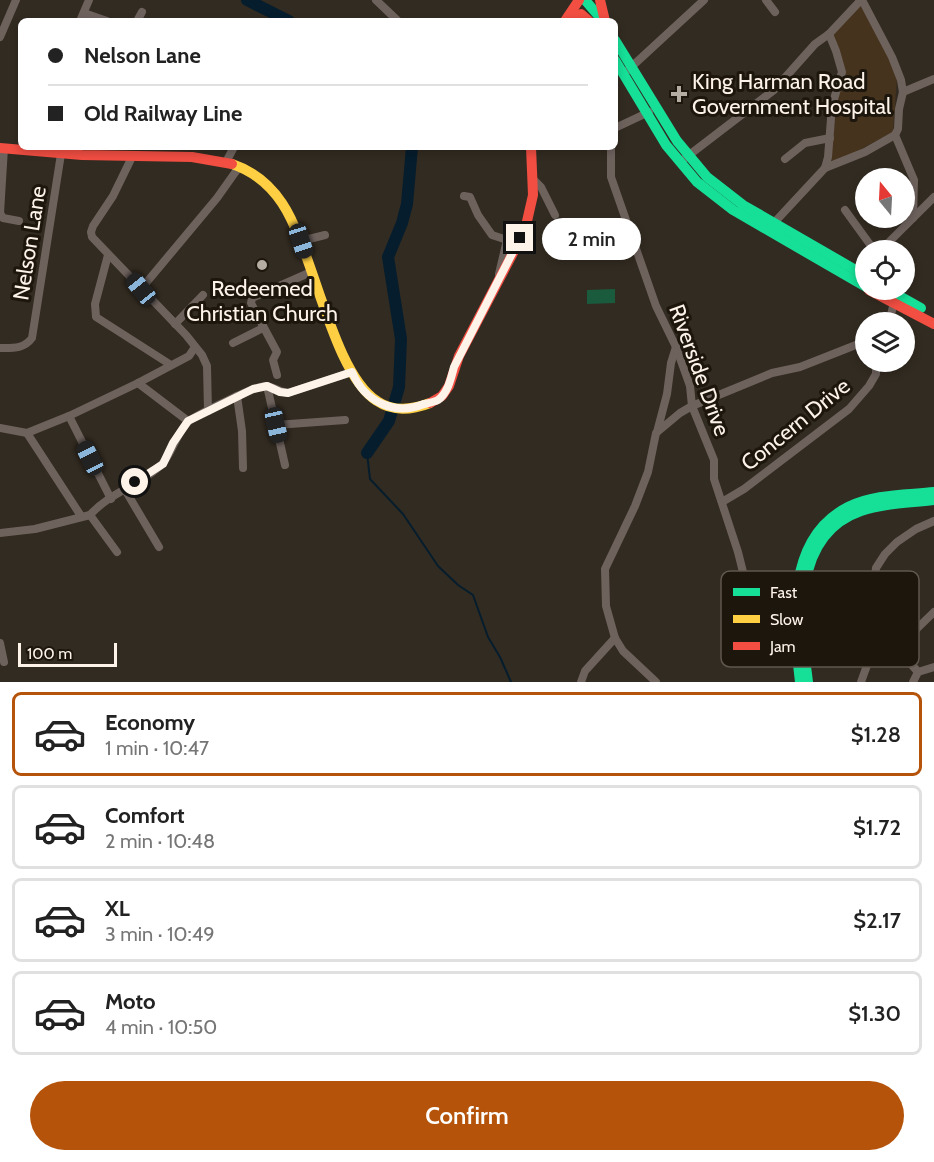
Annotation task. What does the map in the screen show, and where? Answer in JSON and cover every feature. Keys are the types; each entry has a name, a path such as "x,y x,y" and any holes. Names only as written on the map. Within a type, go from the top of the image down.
{"main road":[{"path":"565,18 571,0"},
{"path":"565,18 579,0 588,18"},
{"path":"585,0 601,18"},
{"path":"600,0 603,18"},
{"path":"565,18 581,14 586,18"},
{"path":"618,48 627,71 651,110 666,145 684,158 697,183 715,197 855,272"},
{"path":"618,63 627,71"},
{"path":"2,148 18,149"},
{"path":"38,150 61,154 78,151 132,157 168,151 226,162 239,166 256,176 288,211 356,381 385,406 398,409 415,408 438,399 447,388 454,367 526,225 531,208 533,179 531,150"},
{"path":"901,300 932,318"},
{"path":"801,571 808,546 817,531 833,516 867,501 934,492"},
{"path":"808,571 815,549 824,536 834,525 850,515 867,509 934,500"},
{"path":"798,667 800,682"},
{"path":"806,667 808,682"}],"street":[{"path":"0,37 16,0"},
{"path":"82,17 89,0"},
{"path":"376,0 395,18"},
{"path":"627,71 704,0"},
{"path":"766,0 775,12"},
{"path":"684,158 774,90 815,44 829,34 861,0 892,57 901,80 903,93 898,129 895,135 847,160 825,168 770,227"},
{"path":"139,18 142,12"},
{"path":"825,168 832,106 842,72 829,34"},
{"path":"903,93 934,79"},
{"path":"618,126 651,110"},
{"path":"895,135 909,168"},
{"path":"784,159 805,143 830,138"},
{"path":"2,148 0,213 3,218 19,221"},
{"path":"226,162 232,150"},
{"name":"Riverside Drive","path":"611,150 611,177 657,306 676,347 690,386 692,406 714,460 714,479 743,571"},
{"name":"Nelson Lane","path":"0,348 20,347 26,345 32,338 61,154"},
{"path":"132,157 113,196 91,232 92,237 202,355 207,366 208,411"},
{"path":"141,289 217,198 239,166"},
{"path":"533,179 541,187 555,215"},
{"path":"464,196 470,197 478,215 492,235 507,240 499,281"},
{"path":"915,217 934,197"},
{"path":"845,210 867,240"},
{"path":"891,240 904,228"},
{"path":"301,241 325,235"},
{"path":"108,255 95,304 96,317 171,365"},
{"path":"277,375 273,360 277,352 251,303 252,298 311,272"},
{"path":"175,324 203,295"},
{"path":"233,343 263,326"},
{"path":"656,433 692,406 772,373 800,367 855,345"},
{"path":"0,428 27,433 69,416 189,356 195,347"},
{"path":"656,682 623,651 615,638 606,606 605,569 636,506 648,472 676,347"},
{"path":"0,533 35,529 86,515 163,464 173,443 188,421 237,396 267,386 288,393 352,372"},
{"name":"Concern Drive","path":"722,502 744,489 849,409 869,386 876,372"},
{"path":"138,383 188,421"},
{"path":"267,386 285,465"},
{"path":"237,396 242,431 243,468"},
{"path":"69,416 111,499"},
{"path":"276,425 345,420"},
{"path":"27,433 86,515 113,543 117,552"},
{"path":"124,488 159,547"},
{"path":"876,571 897,542 916,529 934,521"},
{"path":"919,627 934,612"},
{"path":"581,682 585,670 615,638"},
{"path":"0,643 4,662"},
{"path":"861,682 866,667"},
{"path":"914,667 918,672"},
{"path":"913,682 918,672 934,667"}],"shaded area":[{"path":"859,3 882,43 897,78 893,132 829,166 841,76 829,35"}],"green space":[{"path":"615,289 615,303 587,304 587,290"}],"waterway":[{"path":"247,0 283,18"},
{"path":"367,453 389,421 399,387 401,339 388,257 407,204 412,150"},
{"path":"367,453 370,479 403,514 438,566 458,585 473,595 488,637 511,682"}],"traffic: fast":[{"path":"585,0 600,18"},
{"path":"618,45 677,141 707,177 743,205 855,270"},
{"path":"618,65 666,145 697,182 733,210 855,281"},
{"path":"907,300 921,308"},
{"path":"801,571 813,540 828,521 848,507 890,496 934,492"},
{"path":"808,571 811,560 822,540 838,523 870,508 934,500"},
{"path":"799,667 800,682"},
{"path":"806,667 808,682"}],"traffic: slow":[{"path":"232,164 260,179 282,203 304,250 336,338 348,365 361,386 377,401 390,407 410,408 430,403"}],"traffic: jam":[{"path":"567,18 579,0"},
{"path":"600,0 604,18"},
{"path":"568,17 581,14 586,18"},
{"path":"0,148 18,150"},
{"path":"23,150 82,155 192,157 232,164"},
{"path":"430,403 442,396 449,386 459,356 525,230 533,195 531,150"},
{"path":"888,300 934,324"}],"place":[{"name":"King Harman Road Government Hospital","path":"679,94"},
{"name":"Redeemed Christian Church","path":"262,265"}],"route":[{"path":"135,482 163,464 173,443 188,421 253,389 267,386 288,393 352,372 364,390 385,406 407,410 438,399 447,388 454,367 520,238"}]}
